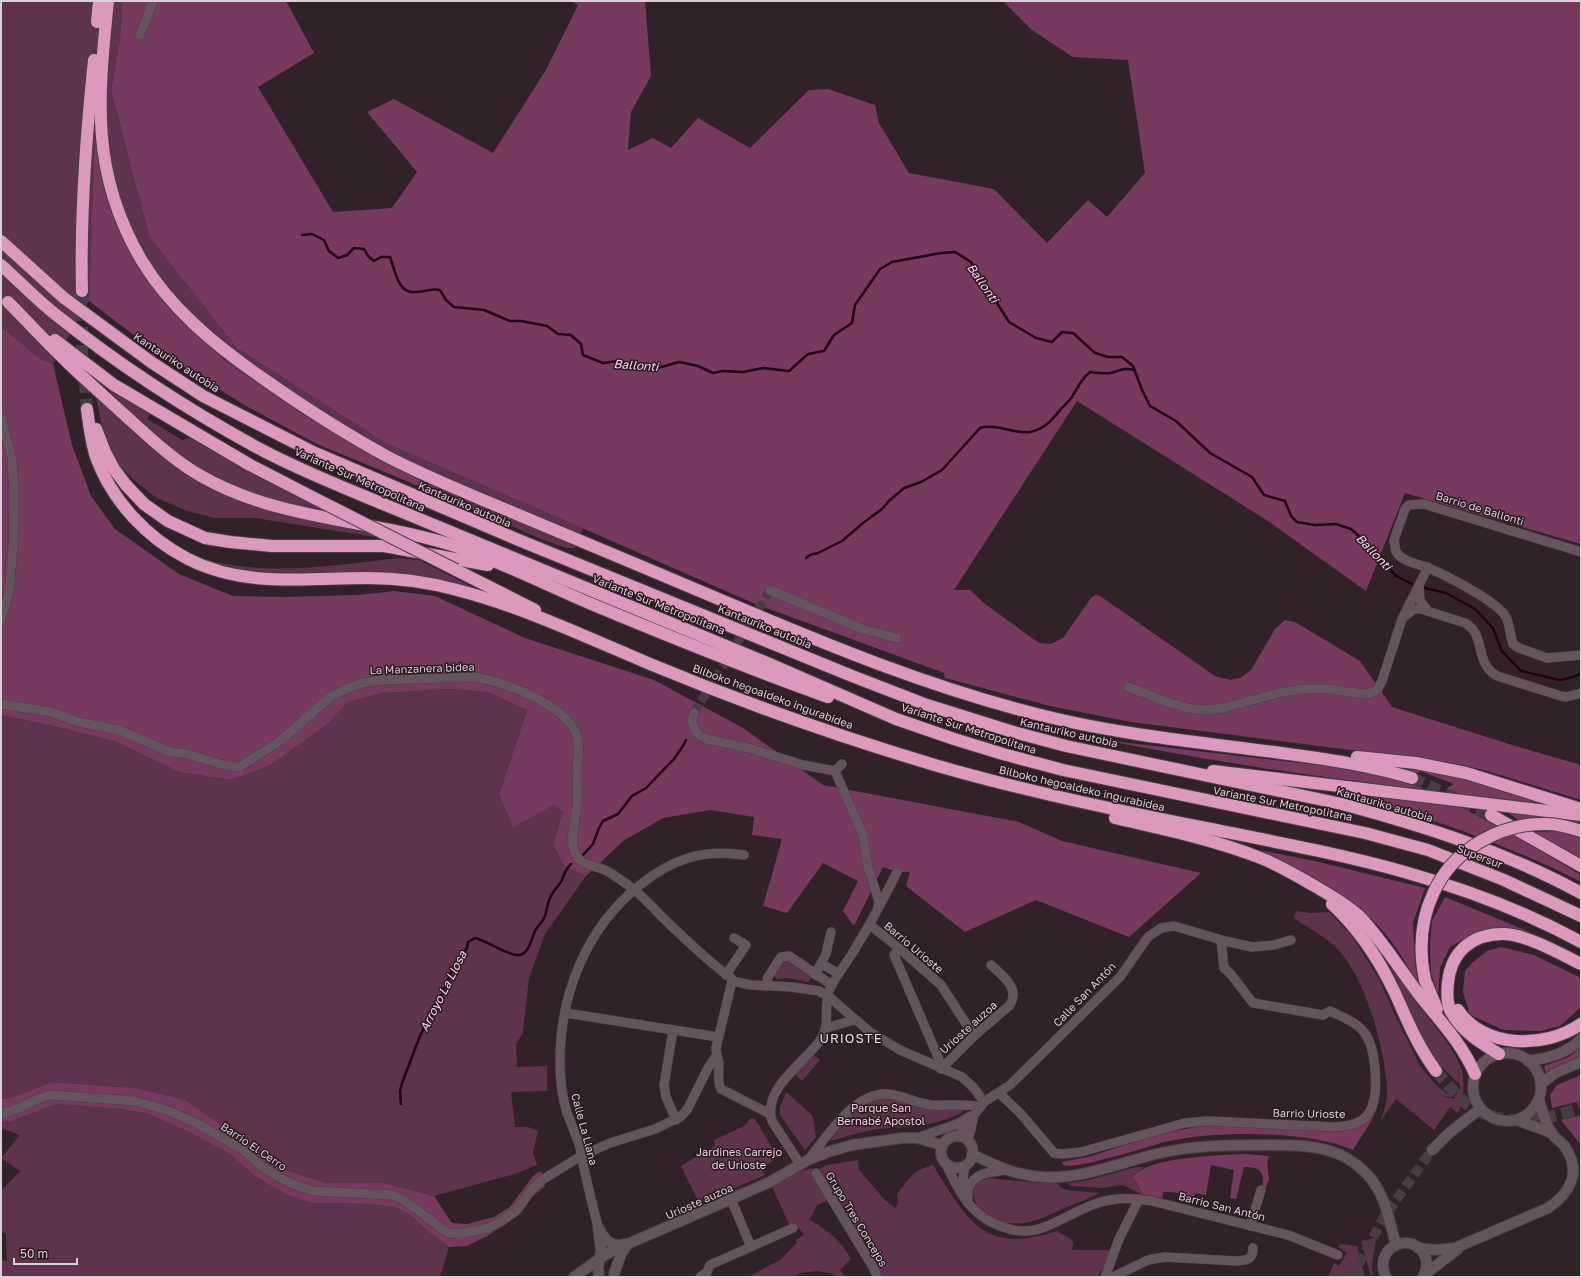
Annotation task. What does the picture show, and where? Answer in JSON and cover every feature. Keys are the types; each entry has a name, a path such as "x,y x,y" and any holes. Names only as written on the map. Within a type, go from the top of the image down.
{"highway":[{"path":"82,291 82,236 89,105 99,1"},
{"path":"108,1 101,71 99,104 100,130 105,164 112,192 119,214 131,240 153,276 172,301 197,327 242,364 296,402 349,435 385,455 455,488 780,625 890,669 974,698 1061,720 1137,735 1353,763 1412,778"},
{"name":"Kantauriko autobia","path":"1,242 64,298 150,362 203,396 269,431 345,467 625,584 927,705 1010,731 1066,746 1342,804 1433,830 1513,861 1581,893"},
{"name":"Variante Sur Metropolitana","path":"1,265 54,313 109,355 157,387 261,449 331,482 759,659 896,719 996,752 1063,770 1365,833"},
{"path":"5,298 63,358 157,444 201,476 237,494 289,511 424,537 459,548 487,558 561,591 769,676 896,719"},
{"path":"5,298 66,350 114,385 250,465 583,634"},
{"path":"561,591 483,564 384,546 272,546 205,538 168,521 144,504 126,485 114,469 105,452 87,409 91,436 96,455 104,476 118,498 136,521 152,536 170,549 192,561 218,572 243,577 272,580 368,578 435,584 487,599 583,634"},
{"name":"Bilboko hegoaldeko ingurabidea","path":"583,634 650,664 748,703 861,742 988,780 1088,804 1331,853 1415,874 1487,898 1519,911 1581,942"},
{"path":"1250,749 1355,756 1416,763 1466,773 1581,809"},
{"path":"1191,772 1215,770 1234,772 1581,815"},
{"path":"1088,804 1107,816 1186,835 1257,857 1284,868 1337,899 1358,915 1391,953 1416,991 1454,1038 1465,1054 1475,1074"},
{"path":"1491,815 1581,866"},
{"path":"1454,1038 1431,997 1425,980 1421,952 1422,932 1425,917 1432,895 1438,883 1457,860 1469,849 1485,839 1509,829 1528,825 1548,824 1581,831"},
{"name":"Supersur","path":"1365,833 1428,850 1504,880 1581,916"},
{"path":"1311,884 1347,918 1375,955 1394,992 1412,1033 1428,1061 1436,1071"},
{"path":"1499,1054 1469,1035 1458,1024 1450,1008 1447,987 1448,974 1454,960 1460,952 1478,938 1490,935 1507,934 1519,937 1581,964"},
{"path":"1447,987 1456,1006 1464,1018 1474,1027 1488,1034 1505,1039 1532,1041 1549,1038 1564,1034 1581,1024"}],"street":[{"path":"140,35 153,1"},
{"path":"1,418 12,460 14,530 9,591 1,620"},
{"name":"Barrio de Ballonti","path":"1581,552 1424,504 1409,505 1405,509 1394,540 1396,552 1404,560 1428,568 1487,599 1501,611 1506,618 1514,644 1519,648 1547,658 1581,655"},
{"path":"1128,687 1170,703 1192,709 1209,710 1223,708 1282,692 1305,688 1371,694 1377,690 1382,681 1402,619 1428,568"},
{"path":"1419,585 1420,600 1427,610"},
{"path":"770,590 862,629 897,638"},
{"path":"1402,619 1414,610 1427,610 1470,625 1476,632 1484,663 1491,672 1497,676 1561,696 1566,697 1581,693"},
{"name":"La Manzanera bidea","path":"1,704 52,712 78,722 119,730 170,752 188,754 228,766 239,767 280,741 330,697 346,688 362,683 382,680 476,677 491,680 528,694 552,708 565,719 576,733 579,746 577,806 573,834 575,852 581,861 588,866 603,870 616,876 634,890 703,956 729,978"},
{"path":"694,713 692,720 694,728 698,734 706,739 745,747 803,766 835,771"},
{"path":"835,771 842,764"},
{"path":"835,771 863,835 868,867 879,902 877,910"},
{"name":"Calle La Llana","path":"598,1227 579,1146 567,1112 561,1079 561,1054 566,1013 571,988 578,967 589,943 604,921 634,890 660,870 676,861 694,856 727,852 744,854"},
{"path":"870,925 897,872"},
{"name":"Barrio Urioste","path":"832,985 870,925 941,985 974,1036"},
{"name":"Calle San Antón","path":"979,1107 1010,1086 1120,976 1148,936 1161,928 1174,926 1221,940 1252,947 1274,945 1291,940"},
{"path":"814,975 822,964 832,932"},
{"path":"581,1156 610,1143 655,1129 676,1120 687,1110 716,1056 729,978 746,945 734,938"},
{"name":"Barrio Urioste","path":"999,1093 1020,1113 1054,1153 1062,1154 1081,1152 1185,1123 1226,1121 1336,1128 1354,1126 1369,1114 1374,1100 1375,1069 1373,1050 1366,1034 1357,1025 1330,1011 1323,1015 1253,1003 1229,972 1224,968 1221,940"},
{"name":"Urioste auzoa","path":"899,948 894,955 895,959 905,978 938,1057 941,1069"},
{"path":"766,986 768,977 782,957 789,956 814,975 832,985"},
{"path":"822,964 839,974"},
{"name":"Urioste auzoa","path":"941,1069 974,1036 1010,1005 1014,999 1013,991 1008,982 991,965"},
{"path":"729,978 751,985 792,987 819,991 828,996 854,1020"},
{"path":"819,991 826,986 832,985"},
{"path":"804,1162 772,1121 770,1114 779,1087 821,1039 826,1028 828,996 832,985"},
{"path":"566,1013 718,1037"},
{"path":"826,1028 854,1020"},
{"name":"Urioste auzoa","path":"854,1020 870,1032 900,1050 962,1077 974,1088 979,1107"},
{"path":"673,1030 664,1085 666,1097 676,1120"},
{"path":"1528,1061 1562,1053 1569,1050 1581,1039"},
{"path":"1386,1277 1382,1265 1383,1259 1390,1248 1396,1245 1408,1243 1418,1248 1444,1250 1466,1243 1548,1208 1559,1201 1571,1184 1571,1158 1565,1147 1552,1133 1542,1111 1539,1099 1541,1084 1535,1068 1528,1061 1519,1056 1508,1053 1499,1054 1485,1061 1475,1074 1473,1091 1474,1099 1486,1115 1496,1120 1506,1122 1517,1120 1530,1112 1539,1099"},
{"path":"716,1056 718,1062 719,1084 721,1089 770,1114"},
{"path":"1541,1084 1555,1074 1581,1062"},
{"name":"Urioste auzoa","path":"804,1162 856,1104 871,1095 888,1094 929,1104 955,1106 975,1105 979,1107"},
{"name":"Barrio El Cerro","path":"1,1114 22,1107 37,1099 52,1095 135,1100 196,1122 242,1149 261,1166 282,1180 314,1191 392,1195 405,1201 425,1214 436,1225 448,1233 459,1234 488,1228 502,1221 516,1211 533,1188 542,1180 581,1156"},
{"path":"966,1165 955,1168 946,1164 941,1155 942,1145 950,1138 958,1136 979,1107"},
{"path":"968,1141 979,1107"},
{"name":"Urioste auzoa","path":"574,1277 599,1253 614,1250 732,1200 770,1182 804,1162 828,1152 852,1145 887,1140 917,1138 957,1124 979,1107"},
{"path":"1432,1150 1449,1133 1480,1109"},
{"path":"1517,1120 1552,1133"},
{"path":"958,1136 968,1141 972,1146 972,1154 966,1165 963,1186 968,1203"},
{"name":"Urioste auzoa","path":"917,1138 942,1145"},
{"path":"972,1154 1006,1170 1024,1175 1044,1177 1092,1172 1156,1154 1197,1147 1281,1145 1318,1148 1336,1153 1350,1160 1368,1174 1387,1208 1396,1245"},
{"name":"Barrio San Antón","path":"946,1164 956,1187 968,1203 985,1220 1011,1230 1023,1231 1043,1228 1089,1205 1110,1200 1130,1198 1152,1201 1288,1235 1338,1255"},
{"path":"968,1203 969,1187 974,1179 988,1172 1006,1170"},
{"name":"Grupo Tres Concejos","path":"816,1173 874,1269 877,1277"},
{"path":"1250,1226 1261,1190"},
{"path":"1105,1277 1111,1258 1139,1199"},
{"path":"732,1200 751,1247"},
{"path":"598,1227 604,1238 612,1244 617,1246 628,1243"},
{"path":"598,1227 599,1277"},
{"path":"700,1277 707,1272 710,1265 793,1228"},
{"path":"614,1276 621,1254 628,1243"},
{"path":"1424,1276 1466,1243"},
{"path":"1114,1277 1148,1260 1165,1257 1236,1261 1247,1260 1251,1258 1253,1248"},
{"path":"1418,1248 1425,1257 1426,1269 1424,1276"},
{"path":"599,1253 612,1266 614,1276"},
{"path":"579,1277 587,1275 595,1277"}],"green space":[{"path":"1,1 122,1 120,39 111,90 149,236 548,513 583,528 575,548 566,548 541,539 435,493 435,485 349,442 299,411 225,361 176,314 146,277 98,155 95,134 89,301 53,364 41,359 1,327"},
{"path":"100,381 150,414 147,419 182,440 190,438 288,492 330,512 270,500 228,483 207,472 169,446 151,431"},
{"path":"96,397 160,454 236,499 272,511 365,530 375,537 255,518 214,518 184,510 155,497 134,480 117,463 102,427"},
{"path":"399,558 419,560 478,590 428,577 396,574 361,572 264,575 224,568 204,559 252,567 301,568"},
{"path":"448,689 487,692 527,710 499,794 513,828 554,805 564,812 553,847 564,866 586,876 545,934 529,978 523,1033 516,1044 517,1067 547,1066 547,1091 511,1092 515,1127 528,1127 538,1131 533,1152 537,1165 515,1174 434,1196 385,1183 327,1183 278,1168 186,1100 136,1088 52,1082 7,1099 1,1098 1,715 66,729 116,742 179,772 231,780 271,765 330,722 346,702 384,693"},
{"path":"1297,911 1310,913 1329,912 1351,935 1379,979 1420,1066 1435,1084 1451,1097 1441,1096 1453,1099 1461,1088 1457,1079 1458,1083 1437,1062 1423,1039 1413,1020 1398,982 1381,949 1415,1000 1443,1036 1458,1060 1463,1073 1464,1085 1458,1113 1450,1107 1434,1130 1396,1099 1380,1122 1386,1100 1386,1076 1379,1038 1367,1000 1351,967 1342,954 1326,939 1295,919 1294,916"},
{"path":"789,960 812,977 808,982 788,978 776,979 774,975 784,962"},
{"path":"812,1053 820,1060 802,1081 794,1074"},
{"path":"786,1092 811,1114 813,1118 816,1137 805,1150 780,1115 780,1108"},
{"name":"Parque San Bernabé Apostol","path":"888,1098 933,1108 962,1109 963,1112 943,1121 872,1130 830,1141 848,1118 861,1106 877,1099"},
{"path":"57,1104 121,1109 148,1114 191,1133 230,1154 252,1174 288,1195 311,1203 373,1204 397,1208 410,1215 427,1231 449,1247 440,1277 1,1277 1,1260 7,1261 6,1234 1,1231 1,1191 20,1171 1,1158 20,1135 1,1128 1,1122 12,1121"},
{"name":"Jardines Carrejo de Urioste","path":"751,1118 755,1119 773,1149 771,1151 777,1157 763,1168 765,1175 699,1203 681,1166 715,1146 714,1140 744,1126"},
{"path":"858,1160 859,1170 885,1200 895,1208 898,1203 897,1194 908,1179 920,1170 933,1165 968,1217 980,1228 994,1235 1011,1239 1032,1237 1057,1231 1071,1239 1073,1243 1072,1250 1110,1250 1103,1268 1097,1277 880,1277 880,1271 818,1170 827,1165"},
{"path":"1136,1167 1144,1167 1134,1175 1135,1182 1142,1191 1141,1194 1123,1185 1101,1188 1071,1186 1068,1183 1085,1181"},
{"path":"812,1168 831,1199 817,1205 807,1225 810,1220 839,1241 851,1259 840,1270 846,1277 839,1277 829,1273 817,1271 800,1273 793,1277 748,1277 780,1260 797,1243 796,1240 804,1235 799,1228 791,1229 770,1182"},
{"path":"988,1178 1040,1183 1057,1183 1061,1188 1067,1190 1099,1193 1035,1221 1005,1223 987,1216 977,1205 974,1199 973,1192 975,1186 980,1181"},
{"path":"1376,1238 1372,1262 1373,1277 1371,1277 1361,1241"},
{"path":"1340,1244 1357,1246 1365,1277 1328,1277 1334,1263 1339,1266 1347,1253 1338,1247"}],"shaded area":[{"path":"122,1 286,1 314,53 258,87 333,212 392,208 417,172 367,112 394,99 493,153 546,70 578,5 571,1 645,1 651,76 631,112 628,150 653,138 671,148 698,118 750,148 809,90 828,89 875,105 879,123 909,173 994,189 1047,243 1088,200 1107,217 1145,173 1128,60 1073,57 1032,30 1003,1 1581,1 1581,544 1405,493 1366,591 1265,519 1077,401 954,590 970,590 985,604 1039,643 1051,644 1063,638 1091,598 1095,595 1100,596 1215,676 1230,680 1240,678 1251,670 1275,629 1285,620 1295,622 1360,661 1392,707 1581,765 1581,800 1484,770 1452,763 1131,722 1050,706 945,678 944,673 753,603 386,443 237,348 149,236 111,90 120,39"},
{"path":"95,131 98,155 109,196 176,314 225,361 299,411 349,442 435,485 435,493 317,444 246,406 139,339 89,301"},
{"path":"1,327 41,359 53,364 72,445 91,496 115,529 179,574 233,596 284,597 358,595 394,591 435,596 525,638 654,680 743,728 823,785 1019,822 1062,841 1201,873 1129,937 1036,900 965,932 906,886 910,872 897,872 883,867 854,926 843,911 858,881 823,863 787,913 763,906 782,839 752,835 754,817 710,810 663,818 623,841 586,876 564,866 553,846 563,812 554,805 513,828 499,794 527,710 487,692 448,689 384,693 347,702 330,722 271,765 231,780 179,772 116,742 66,729 1,715"},
{"path":"1104,740 1335,767 1385,776 1428,790 1265,768"},
{"path":"1386,763 1457,774 1565,808 1454,794 1447,788 1454,784 1420,771 1418,773"},
{"path":"1313,787 1459,806 1514,835 1581,875 1581,882 1516,852 1450,827 1382,805"},
{"path":"1507,812 1581,820 1581,823 1559,819 1521,822"},
{"path":"1557,831 1581,837 1581,860 1535,832"},
{"path":"1260,850 1319,862 1425,888 1413,923 1415,963 1419,988 1399,953 1384,932 1369,917 1352,903 1316,879"},
{"path":"1445,897 1539,936 1501,928 1479,931 1450,947 1440,968 1438,996 1431,973 1430,945 1432,921"},
{"path":"1501,947 1534,955 1581,978 1581,1007 1560,1026 1540,1031 1504,1030 1470,1015 1463,992 1465,971 1473,962 1487,951"},
{"path":"1581,1047 1581,1058 1546,1074 1544,1066 1569,1057"},
{"path":"1581,1075 1581,1101 1552,1108 1550,1095 1557,1085"},
{"path":"52,1082 136,1088 186,1100 278,1168 327,1183 385,1183 434,1196 452,1223 467,1224 494,1217 510,1207 534,1175 541,1171 545,1186 529,1199 510,1221 487,1236 467,1246 449,1247 427,1231 410,1215 397,1208 373,1204 311,1203 287,1195 252,1174 230,1154 191,1133 148,1114 121,1109 57,1104 12,1121 1,1122 1,1098 7,1099"},
{"path":"1380,1083 1380,1094 1376,1111 1368,1127 1353,1150 1334,1143 1287,1136 1262,1134 1212,1135 1169,1141 1114,1157 1083,1164 1071,1166 1063,1165 1062,1162 1092,1156 1152,1136 1200,1126 1249,1126 1339,1132 1355,1129 1362,1124"},
{"path":"1581,1115 1581,1145 1561,1120"},
{"path":"1245,1154 1269,1156 1267,1162 1269,1179 1265,1190 1262,1188 1263,1178 1260,1171 1254,1168 1244,1167 1236,1199 1230,1198 1234,1170 1211,1165 1206,1195 1195,1193 1194,1198 1171,1192 1163,1192 1162,1198 1141,1194 1142,1191 1133,1178 1139,1171 1167,1161 1202,1156"}],"waterway":[{"name":"Ballonti","path":"302,235 312,234 324,240 329,251 338,258 347,255 354,248 364,249 368,256 374,261 381,257 390,257 398,280 409,292 434,289 440,290 446,300 454,307 484,310 510,321 521,321 547,326 558,334 571,335 581,344 583,355 603,363 619,361 632,365 658,368 679,362 698,366 713,373 723,371 743,372 763,368 789,371 808,354 824,351 834,335 852,323 855,305 880,269 892,262 941,253 955,252 971,262 1009,322 1036,338 1052,342 1062,332 1073,333 1095,353 1108,357 1122,357 1133,366 1150,406 1176,421 1210,453 1252,477 1264,495 1285,501 1291,516 1297,522 1315,525 1336,524 1351,529 1369,545 1396,576 1416,586"},
{"name":"Arroyo La Llosa","path":"806,558 842,541 882,509 904,488 921,482 942,470 980,428 992,427 1018,432 1035,431 1048,424 1071,398 1082,380 1090,372 1110,373 1124,369 1134,370"},
{"name":"Ballonti","path":"1421,587 1446,593 1475,609 1493,628 1502,651 1521,671 1560,680 1581,674"},
{"name":"Arroyo La Llosa","path":"583,855 593,844 603,821 618,814 632,796 646,788 674,759 686,740"},
{"name":"Arroyo La Llosa","path":"401,1104 400,1091 402,1083 420,1036 443,992 454,966 467,948 468,942 475,938 513,954 518,955 525,952 536,929 546,914 551,895 561,882 565,871 571,864"}],"tunnel":[{"path":"82,291 82,350 87,409"},
{"path":"694,713 770,590"},
{"path":"1412,778 1491,815"},
{"path":"1436,1071 1463,1101 1476,1110 1490,1116 1520,1120 1536,1119 1552,1116 1581,1107"},
{"path":"1352,1277 1384,1217 1432,1150"}],"district":[{"name":"URIOSTE","path":"851,1038"}]}
